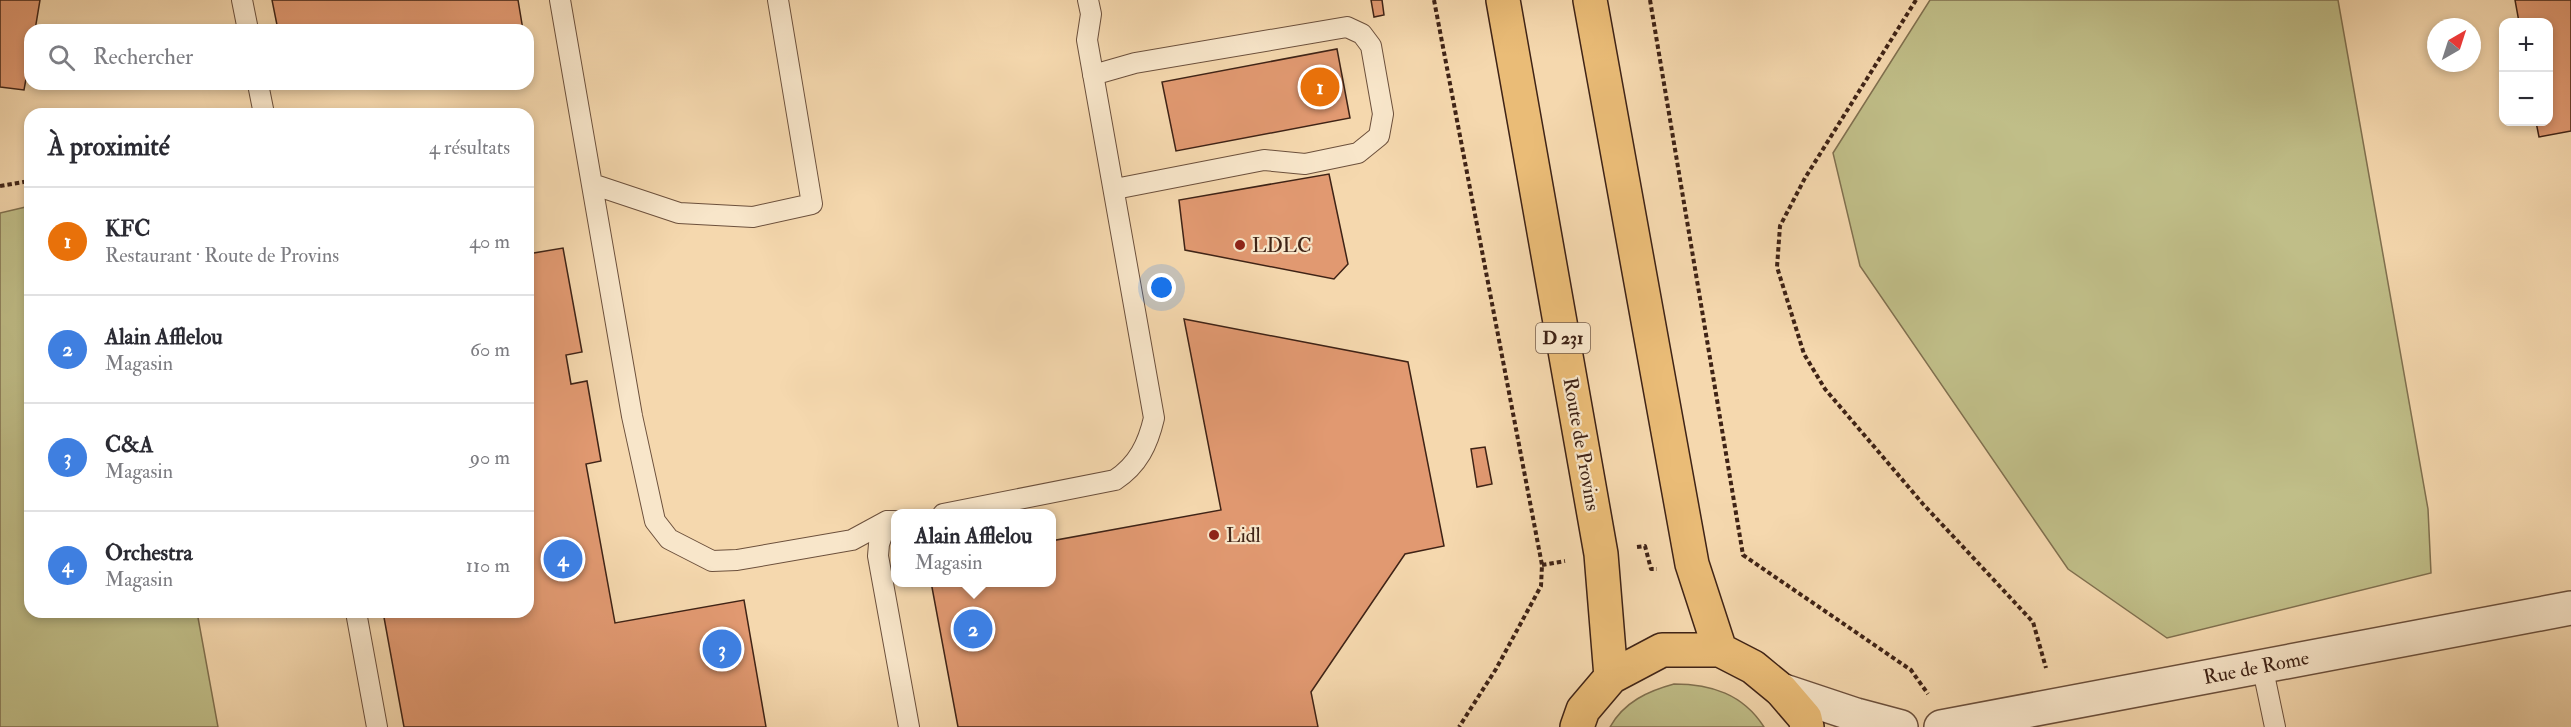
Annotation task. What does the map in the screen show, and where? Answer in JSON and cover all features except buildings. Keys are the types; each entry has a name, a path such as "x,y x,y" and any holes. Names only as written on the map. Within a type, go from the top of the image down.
{"main road":[{"path":"1590,0 1692,564 1720,650"},
{"name":"Route de Provins","path":"1501,2 1602,554 1611,677"},
{"path":"1577,727 1583,710 1611,677 1662,650 1720,650 1753,667 1781,690 1805,718 1807,727"}],"street":[{"name":"Rue de Rome","path":"1941,727 2571,608"},
{"path":"1781,690 1901,727"}],"lane":[{"path":"242,0 247,24"},
{"path":"560,0 632,416 655,521 669,539 712,561 737,560 852,540 891,521"},
{"path":"592,184 679,213 753,217 812,204 778,0"},
{"path":"965,509 1115,480 1133,465 1149,442 1154,418 1087,40 1090,7"},
{"path":"1093,75 1135,63 1347,27 1362,34 1371,46 1383,114 1379,136 1358,153 1305,164 1264,160 1115,189"},
{"path":"259,90 263,108"},
{"path":"891,521 879,544 878,556 909,727"},
{"path":"357,618 377,727"},
{"path":"2262,665 2275,727"}],"path":[{"path":"1434,0 1542,565 1541,586 1496,669 1459,727"},
{"path":"1650,0 1743,555"},
{"path":"1916,0 1805,178 1780,226 1777,267 1804,354 1825,389 1923,504 2033,622 2049,677 2054,705"},
{"path":"0,186 24,182"},
{"path":"1542,565 1645,546 1651,569 1743,555 1911,670"}],"shaded area":[{"path":"1930,0 2338,0 2428,509 2431,573 2167,638 2068,569 1860,266 1833,153"},
{"path":"24,207 24,618 198,618 218,727 0,727 0,213"},
{"path":"1674,684 1701,686 1725,693 1746,706 1764,727 1610,727 1622,711 1637,699"}],"place":[{"name":"KFC","path":"1320,87"},
{"name":"LDLC","path":"1240,245"},
{"name":"Lidl","path":"1214,535"},
{"name":"Orchestra","path":"563,559"},
{"name":"Alain Afflelou","path":"973,629"},
{"name":"C&A","path":"722,649"}]}
